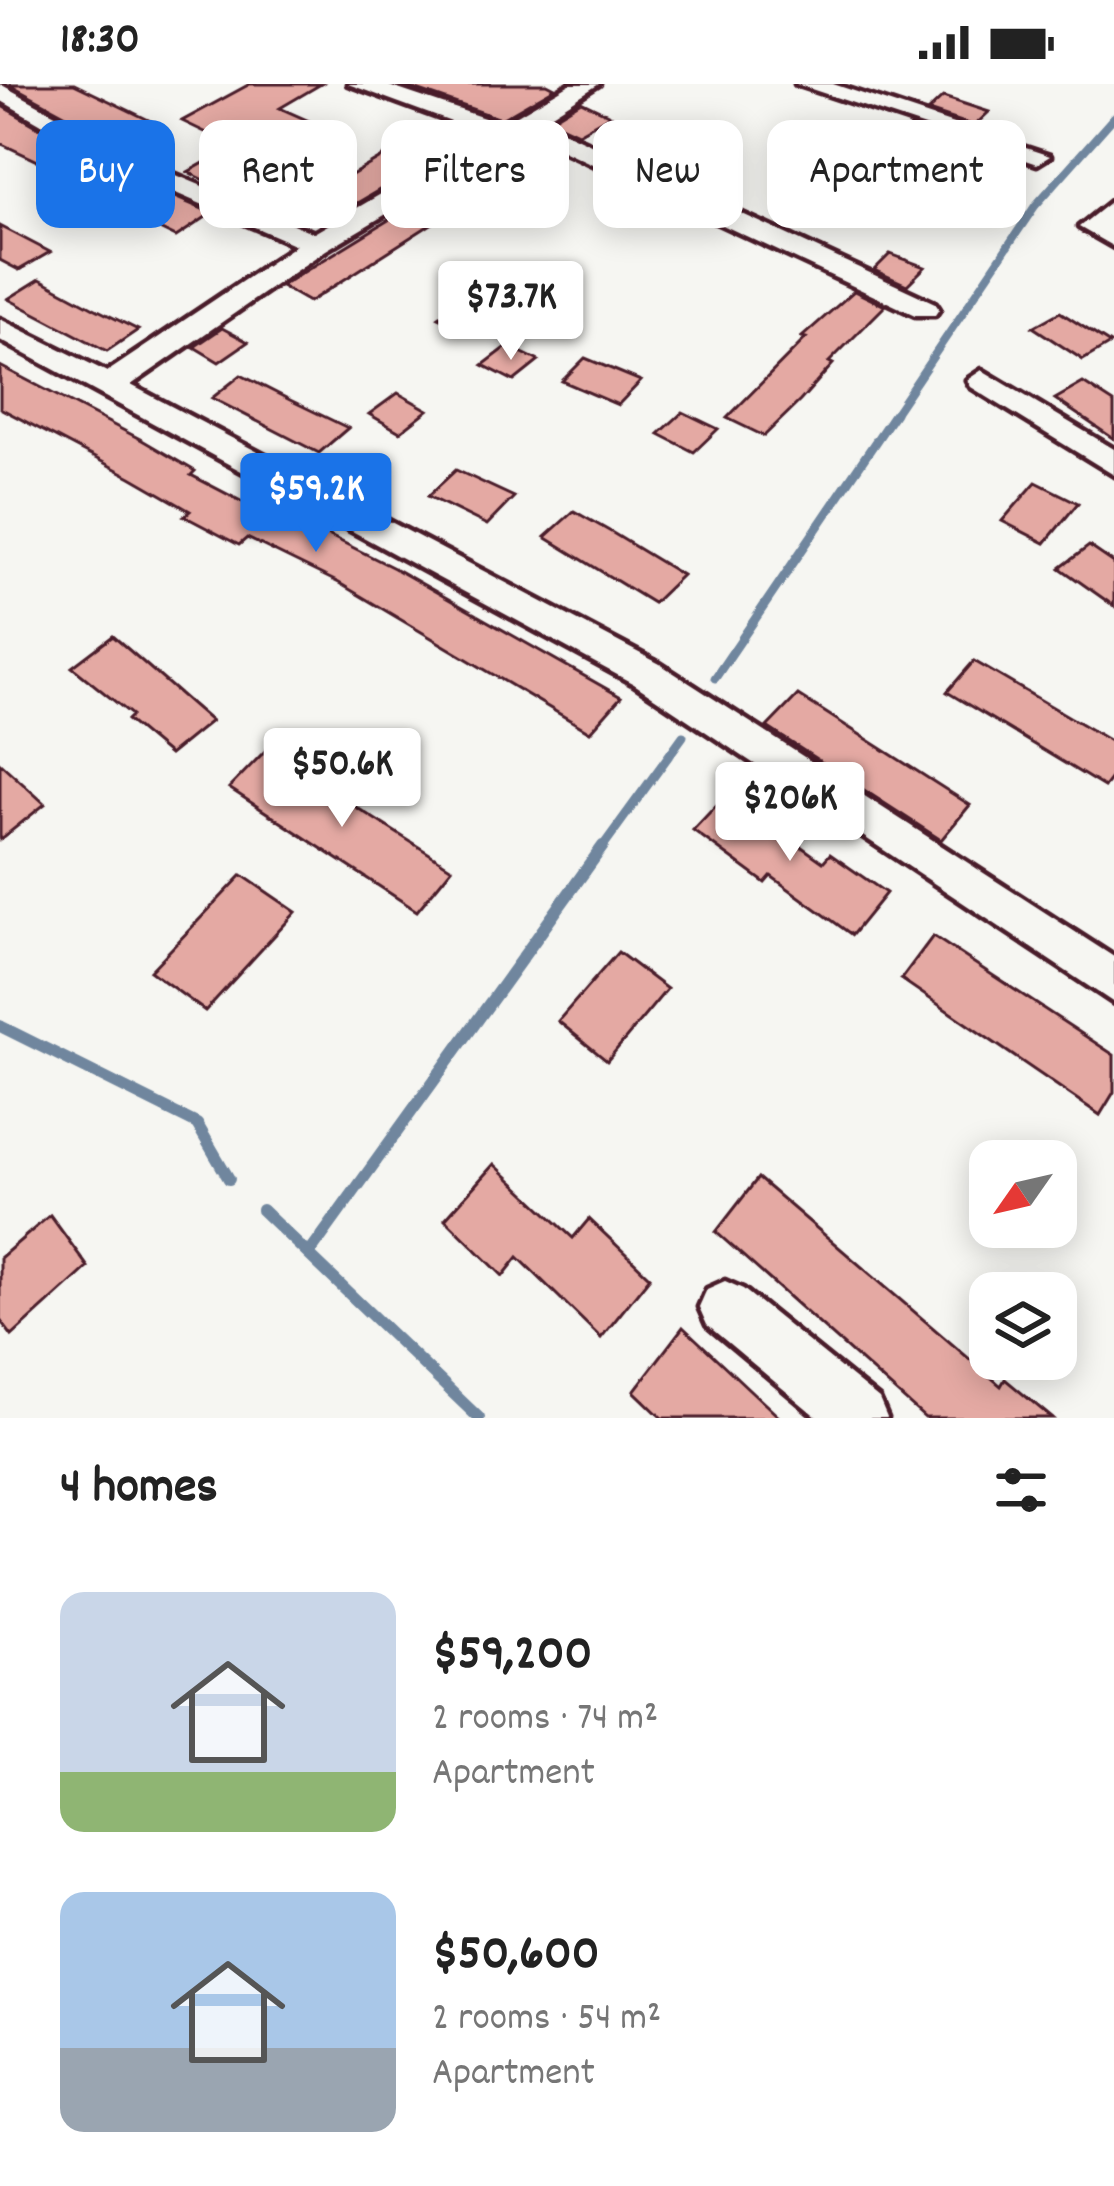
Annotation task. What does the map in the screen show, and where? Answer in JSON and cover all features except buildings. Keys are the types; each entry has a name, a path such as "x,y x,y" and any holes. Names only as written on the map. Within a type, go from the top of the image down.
{"street":[{"path":"360,84 485,120"},
{"path":"526,120 587,84"},
{"path":"808,84 1037,156"},
{"path":"0,90 129,164 316,244"},
{"path":"569,153 926,309"},
{"path":"108,386 316,244 381,206"},
{"path":"0,328 647,674 1114,982"},
{"path":"982,380 1114,464"},
{"path":"725,1307 860,1418"}],"waterway":[{"path":"893,416 1035,206 1114,117"},
{"path":"715,678 895,413"},
{"path":"601,849 683,736"},
{"path":"309,1254 603,846"},
{"path":"0,1026 197,1124 229,1179"},
{"path":"262,1210 479,1418"}]}
